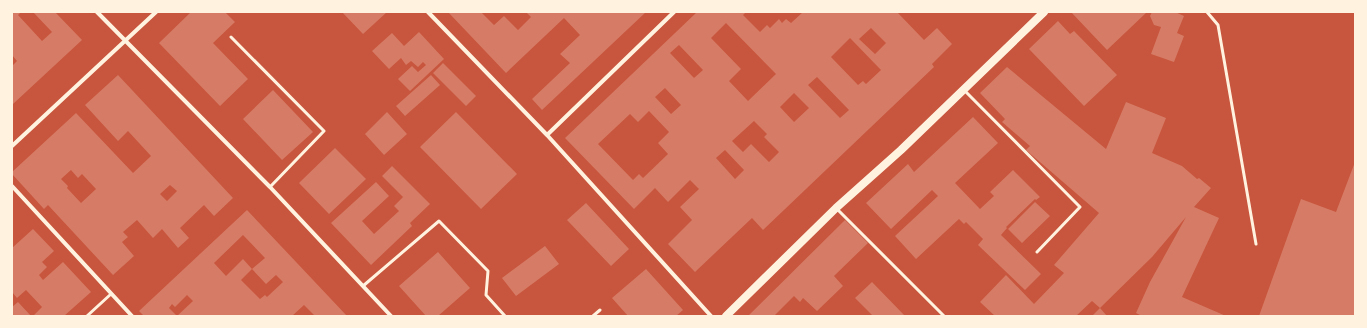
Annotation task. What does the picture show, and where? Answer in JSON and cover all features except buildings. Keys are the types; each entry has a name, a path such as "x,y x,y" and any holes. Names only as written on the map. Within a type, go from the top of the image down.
{"main road":[{"path":"726,316 836,208 901,150 1044,12"}],"street":[{"path":"97,12 270,187 392,316"},
{"path":"12,146 156,12"},
{"path":"428,12 547,135 711,316"},
{"path":"547,135 674,12"},
{"path":"12,186 132,316"}],"lane":[{"path":"1206,12 1218,25 1256,244"},
{"path":"231,37 324,131 270,187"},
{"path":"964,90 1080,206 1037,252"},
{"path":"836,208 944,316"},
{"path":"363,286 439,220 488,271 486,295 505,316"},
{"path":"87,316 111,294"},
{"path":"593,316 600,310"}]}
